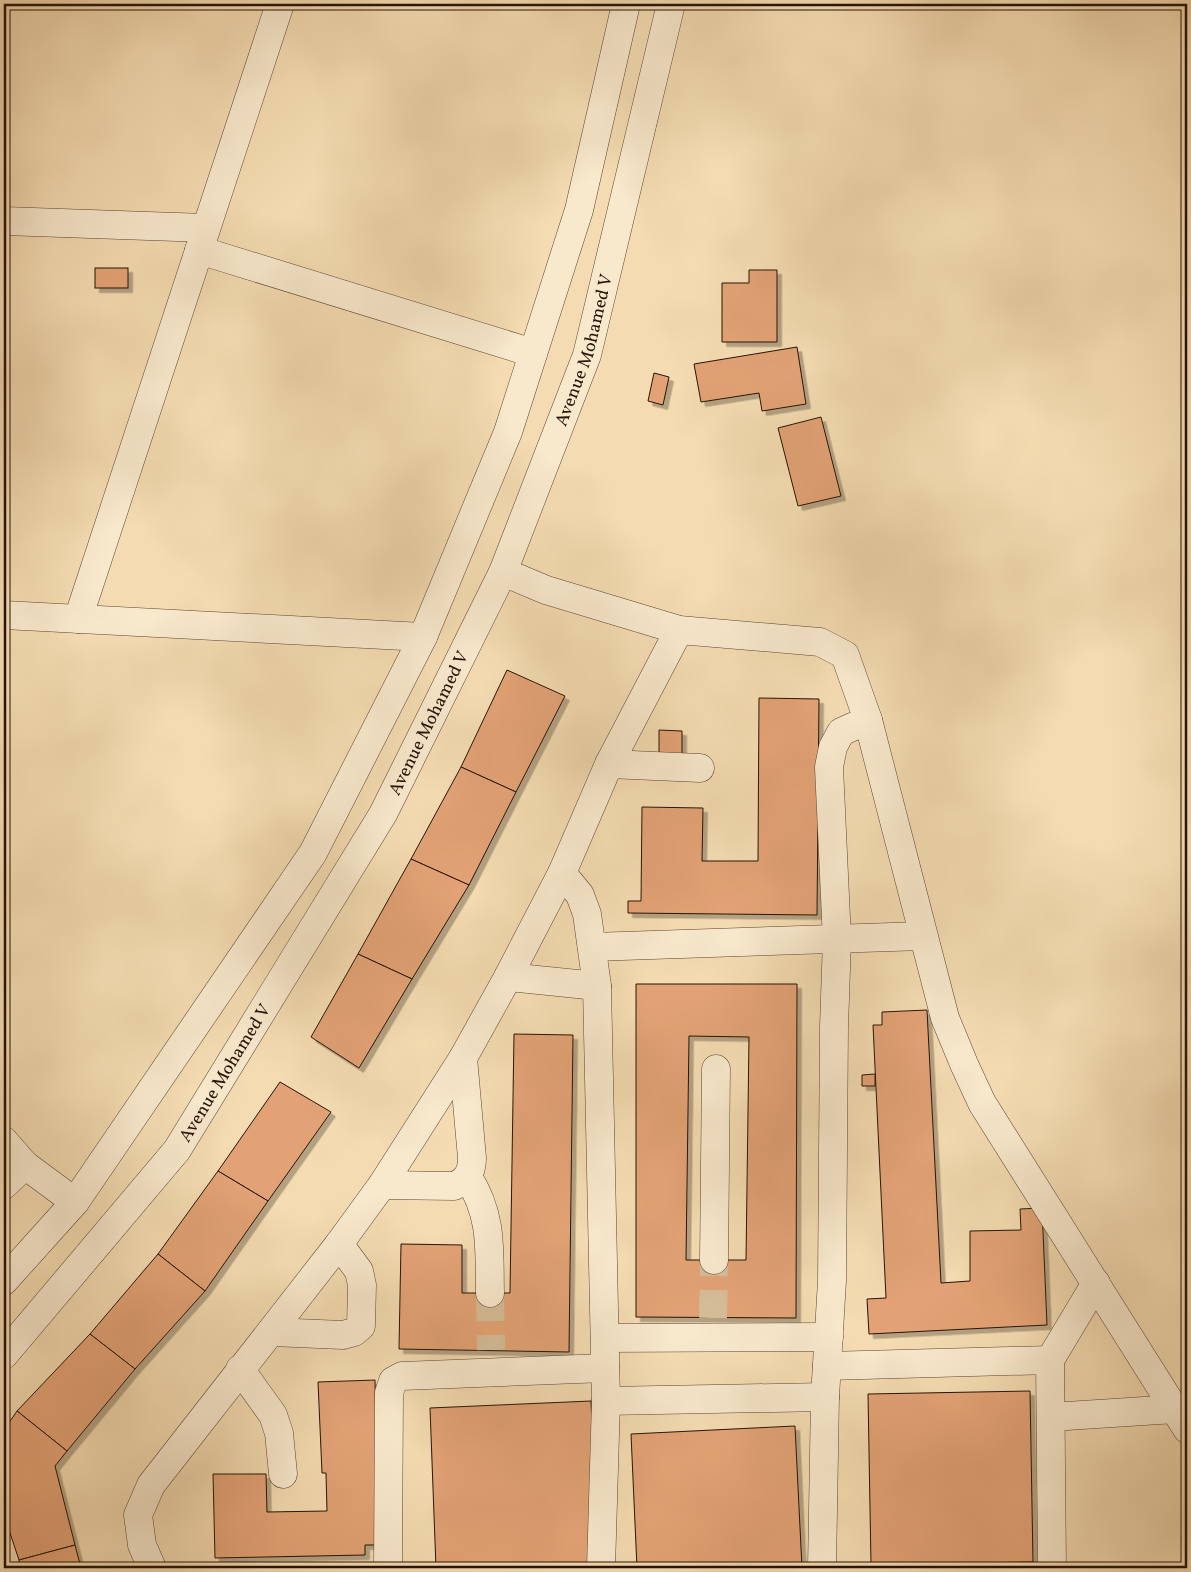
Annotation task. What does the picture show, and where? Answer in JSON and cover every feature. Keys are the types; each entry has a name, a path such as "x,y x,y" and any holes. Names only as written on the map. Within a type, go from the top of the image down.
{"street":[{"path":"78,620 280,4"},
{"path":"4,1280 75,1202 313,853 423,637 508,432 579,210 626,4"},
{"name":"Avenue Mohamed V","path":"4,1355 177,1150 383,814 503,572 587,355 671,4"},
{"path":"4,221 203,239 533,353"},
{"path":"503,572 546,590 679,630 820,642 845,655 868,720 945,1018 982,1103 1181,1419"},
{"path":"4,615 423,637"},
{"path":"152,1568 142,1545 138,1515 151,1485 240,1368 271,1332 339,1244 382,1185 463,1058 562,873 609,764 679,630"},
{"path":"822,1568 825,1397 832,1281 834,1028 837,940 829,767 833,747 841,732 868,720"},
{"path":"609,764 700,768"},
{"path":"562,873 580,895 587,914 597,986 606,1401 601,1568"},
{"path":"592,947 923,936"},
{"path":"508,977 597,986"},
{"path":"382,1185 454,1186 468,1177 472,1168 472,1158 463,1058"},
{"path":"714,1260 716,1069"},
{"path":"4,1141 25,1165 75,1202"},
{"path":"4,1185 25,1165"},
{"path":"468,1177 477,1191 487,1222 490,1293"},
{"path":"271,1332 343,1335 354,1332 361,1326 362,1285 359,1271 339,1244"},
{"path":"1052,1568 1050,1360 1096,1283"},
{"path":"605,1338 713,1327 829,1337"},
{"path":"827,1366 1050,1360"},
{"path":"388,1568 389,1393 393,1382 402,1376 491,1361 605,1368"},
{"path":"240,1368 273,1415 280,1433 283,1474"},
{"path":"606,1401 825,1397"},
{"path":"1051,1417 1181,1419"}],"building":[{"path":"95,268 128,268 128,288 95,288"},
{"path":"749,270 777,270 777,342 722,342 722,283 749,283"},
{"path":"797,347 806,404 762,411 759,393 701,402 694,364"},
{"path":"654,373 669,377 663,405 648,401"},
{"path":"821,417 841,496 798,506 778,428"},
{"path":"507,670 565,696 516,792 461,767"},
{"path":"759,698 819,699 817,915 628,913 628,901 641,901 642,807 703,808 702,861 758,861"},
{"path":"659,730 682,731 682,755 659,755"},
{"path":"461,767 516,792 469,885 411,859"},
{"path":"411,859 469,885 412,979 358,954"},
{"path":"358,954 412,979 359,1068 311,1037"},
{"path":"636,984 797,984 796,1318 636,1317","holes":["689,1036 749,1037 746,1260 686,1260"]},
{"path":"927,1010 941,1283 970,1281 970,1231 1021,1230 1020,1209 1042,1208 1047,1325 869,1334 867,1299 886,1298 873,1025 882,1025 882,1012"},
{"path":"514,1034 573,1035 569,1352 399,1349 401,1244 462,1245 462,1293 510,1293"},
{"path":"875,1074 875,1086 862,1086 862,1075"},
{"path":"280,1082 331,1112 268,1201 218,1171"},
{"path":"218,1171 268,1201 205,1291 158,1254"},
{"path":"158,1254 205,1291 135,1369 90,1334"},
{"path":"90,1334 135,1369 67,1451 17,1411"},
{"path":"375,1380 378,1545 365,1545 365,1555 215,1558 213,1474 266,1474 267,1512 327,1511 326,1473 322,1473 318,1382"},
{"path":"1030,1391 1033,1562 871,1565 868,1394"},
{"path":"591,1401 598,1568 436,1568 430,1408"},
{"path":"17,1411 67,1451 55,1466 75,1545 19,1560 4,1515 4,1430"},
{"path":"795,1426 802,1568 637,1568 631,1434"},
{"path":"75,1545 81,1568 20,1568 19,1560"}],"tunnel":[{"path":"713,1318 714,1260"},
{"path":"490,1293 491,1350"}]}
